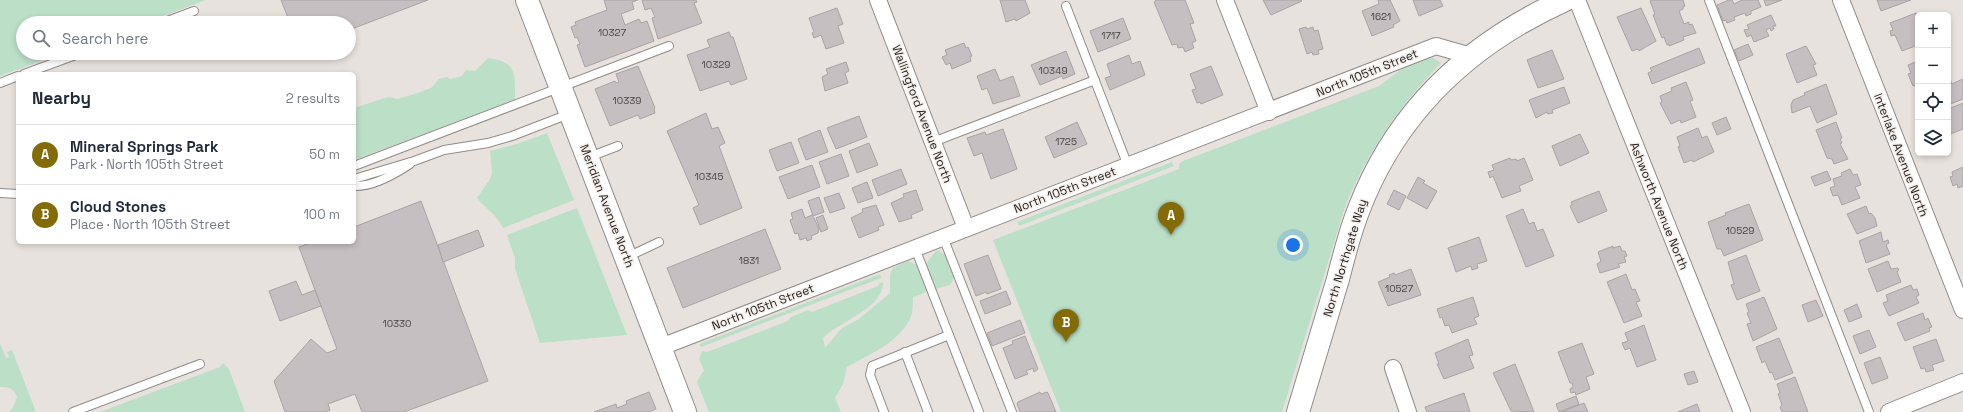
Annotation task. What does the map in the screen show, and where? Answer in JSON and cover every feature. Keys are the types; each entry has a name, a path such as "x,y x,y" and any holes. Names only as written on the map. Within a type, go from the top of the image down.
{"main road":[{"name":"Meridian Avenue North","path":"527,0 685,412"},
{"name":"North Northgate Way","path":"1298,412 1358,210 1382,160 1412,115 1435,89 1471,56 1517,24 1565,0"}],"street":[{"name":"Wallingford Avenue North","path":"878,0 966,228"},
{"path":"1225,0 1269,112"},
{"name":"Ashworth Avenue North","path":"1577,0 1742,412"},
{"name":"Interlake Avenue North","path":"1841,0 1963,310"},
{"name":"North 105th Street","path":"661,347 1436,46 1471,56"},
{"path":"1394,368 1408,412"},
{"path":"1889,412 1963,382"}],"lane":[{"path":"1709,0 1869,412"},
{"path":"1066,6 1128,166"},
{"path":"181,16 194,11"},
{"path":"356,165 669,46"},
{"path":"29,72 62,60"},
{"path":"0,83 16,77"},
{"path":"933,142 1095,80"},
{"path":"356,178 414,161 444,150 488,143 512,136 571,114"},
{"path":"588,157 618,146"},
{"path":"356,186 371,183 395,174 414,161"},
{"path":"0,193 16,194"},
{"path":"943,238 1012,412"},
{"path":"626,258 659,242"},
{"path":"915,248 979,412"},
{"path":"884,412 870,375 871,369 875,364 949,335"},
{"path":"905,352 928,412"},
{"path":"73,412 200,364"}],"green space":[{"path":"0,0 206,0 163,16 16,16 16,60 43,60 0,76"},
{"path":"488,58 504,62 512,70 514,76 515,100 356,159 356,107 388,97 397,99 415,94 431,88 439,79 447,77 450,79 462,76 466,70 475,71"},
{"path":"1428,58 1433,58 1441,63 1412,95 1387,129 1365,165 1346,204 1282,412 1061,412 993,240 1179,169 1179,164 1183,161 1379,86 1403,68"},
{"path":"547,133 574,200 503,228 495,216 477,198 490,179 492,173 490,151 517,144"},
{"path":"1172,162 1174,166 1019,226 1017,222"},
{"path":"577,208 627,335 540,343 515,269 515,258 507,235"},
{"path":"937,250 954,259 958,271 950,285 913,297 909,321 897,336 881,348 847,367 843,384 835,398 841,412 709,412 697,382 704,370 699,359 702,351 707,352 788,321 791,317 808,310 812,312 878,286 883,282 881,291 869,307 823,338 825,348 842,328 859,319 890,293 890,274 893,268 908,261 923,267"},
{"path":"880,274 881,278 701,347 699,344"},
{"path":"0,343 6,358 9,357 7,352 12,350 36,412 9,412 13,408 17,397 11,389 0,387"},
{"path":"223,363 229,369 245,412 100,412 220,367"}],"building":[{"path":"281,0 428,0 356,27 356,16 287,16"},
{"path":"604,0 638,0 632,2 634,9 621,14 625,25 639,19 641,23 647,21 654,41 585,67 577,45 580,44 577,37 575,38 571,27 576,25 575,22 607,10"},
{"path":"642,0 696,0 697,2 694,3 702,23 658,39 652,18 655,17 651,8 645,10"},
{"path":"1000,0 1025,0 1030,13 1016,21 1015,19 1006,22"},
{"path":"1156,0 1185,0 1194,23 1190,24 1196,41 1192,43 1194,48 1185,52 1183,47 1178,48 1177,44 1172,45 1154,2"},
{"path":"1263,0 1301,0 1302,1 1271,15"},
{"path":"1378,0 1390,0 1400,21 1393,25 1394,27 1372,36 1362,11 1379,4"},
{"path":"1413,0 1440,0 1443,6 1419,16"},
{"path":"1683,0 1685,6 1679,11 1684,24 1689,22 1689,25 1692,24 1696,33 1683,37 1684,40 1669,46 1669,44 1667,45 1664,37 1662,38 1653,15 1655,14 1650,1"},
{"path":"1732,0 1734,4 1742,0 1758,0 1761,7 1751,11 1751,14 1746,16 1745,13 1734,17 1735,20 1727,23 1726,20 1723,21 1717,5"},
{"path":"1764,0 1782,0 1766,6"},
{"path":"1877,0 1911,0 1881,11"},
{"path":"837,8 843,24 838,26 844,43 826,49 821,35 814,38 812,33 814,32 809,18"},
{"path":"1641,8 1656,41 1639,51 1638,49 1632,51 1617,17"},
{"path":"1915,13 1915,46 1902,51 1895,35 1891,36 1890,31 1893,30 1890,23"},
{"path":"1771,15 1776,26 1773,26 1774,29 1771,31 1770,28 1766,30 1769,36 1754,42 1751,35 1747,37 1744,30 1749,29 1747,25"},
{"path":"1123,18 1131,39 1098,52 1090,31"},
{"path":"1306,27 1307,29 1313,27 1314,31 1318,30 1323,49 1318,50 1319,54 1313,55 1312,52 1307,54 1299,29"},
{"path":"729,32 731,37 733,37 747,79 731,85 729,81 700,91 687,55 710,47 707,40"},
{"path":"964,43 966,48 968,47 972,56 970,57 971,61 952,69 950,63 946,65 942,57 947,55 945,50"},
{"path":"1748,44 1753,55 1739,61 1734,50"},
{"path":"1806,46 1816,64 1813,65 1817,75 1797,83 1786,54"},
{"path":"1699,48 1705,63 1652,84 1648,73 1652,71 1650,68"},
{"path":"1552,50 1564,79 1538,88 1527,60"},
{"path":"1066,51 1075,74 1063,79 1062,76 1040,85 1031,65"},
{"path":"1129,55 1132,64 1140,61 1145,75 1110,90 1105,78 1111,76 1107,64"},
{"path":"846,62 849,71 845,73 848,83 825,91 822,77 828,74 826,69"},
{"path":"1915,62 1915,85 1913,86 1908,74 1911,73 1908,65"},
{"path":"638,66 655,108 655,113 640,119 638,115 610,126 595,89 615,81 616,83 619,82 616,74"},
{"path":"1211,66 1223,95 1201,104 1200,102 1197,103 1192,90 1196,89 1190,74"},
{"path":"995,69 1000,81 1013,76 1020,96 993,104 987,88 982,90 977,76"},
{"path":"1963,79 1963,99 1951,104 1951,82 1952,84"},
{"path":"1686,82 1693,100 1690,101 1696,117 1681,123 1680,120 1671,124 1660,103 1662,102 1660,96 1672,91 1671,88"},
{"path":"1826,84 1837,114 1817,123 1810,106 1792,113 1791,105 1793,100 1805,95 1804,93"},
{"path":"1564,87 1570,103 1552,110 1553,113 1548,114 1547,112 1536,118 1529,100"},
{"path":"1963,103 1963,129 1951,134 1951,120 1951,108"},
{"path":"706,113 712,129 718,127 725,143 719,146 742,208 700,225 693,208 699,205 667,131"},
{"path":"859,116 867,137 836,149 827,128"},
{"path":"1726,117 1731,129 1717,135 1712,123"},
{"path":"1077,122 1087,144 1054,158 1045,137"},
{"path":"1836,122 1842,138 1840,139 1842,143 1840,144 1848,159 1834,164 1832,159 1827,158 1816,130"},
{"path":"1698,128 1702,138 1707,136 1714,152 1693,162 1692,160 1684,163 1678,147 1680,146 1677,137"},
{"path":"1003,129 1017,169 991,179 982,153 974,156 967,138 985,132 986,135"},
{"path":"820,130 828,152 806,160 798,139"},
{"path":"1580,134 1589,153 1560,166 1552,146"},
{"path":"791,142 799,163 777,171 769,150"},
{"path":"869,143 878,165 857,173 849,151"},
{"path":"841,154 849,176 827,184 819,162"},
{"path":"1510,158 1511,160 1516,159 1517,161 1524,158 1533,180 1519,186 1521,191 1502,198 1493,176 1490,178 1488,172 1494,170 1492,165"},
{"path":"812,165 820,187 788,199 779,177"},
{"path":"1963,167 1963,186 1958,188 1957,184 1953,186 1950,177 1953,176 1952,172"},
{"path":"901,169 907,184 878,196 872,180"},
{"path":"1850,169 1853,175 1857,174 1861,185 1855,187 1860,198 1842,205 1838,195 1833,196 1830,188 1835,186 1833,179 1842,176 1841,173"},
{"path":"1827,171 1831,180 1815,186 1811,177"},
{"path":"1418,177 1425,181 1423,183 1437,191 1427,209 1407,198"},
{"path":"867,182 873,198 858,203 852,188"},
{"path":"916,190 923,210 911,215 912,218 899,222 891,203 904,197 903,194"},
{"path":"1394,190 1406,196 1399,210 1387,204"},
{"path":"1599,191 1607,211 1578,223 1570,206 1572,205 1571,202"},
{"path":"839,193 845,208 830,213 824,198"},
{"path":"819,197 824,212 813,216 808,201"},
{"path":"421,201 488,381 404,412 362,412 355,394 328,404 330,410 325,412 285,412 274,381 311,339 327,353 337,349 299,247 307,244 356,244 356,226"},
{"path":"1749,204 1763,240 1724,256 1721,249 1717,249 1708,222 1726,215 1725,213"},
{"path":"876,205 884,225 878,227 879,230 859,238 851,218 863,212 862,209"},
{"path":"1866,206 1869,214 1871,213 1875,218 1877,226 1857,234 1847,214"},
{"path":"802,209 805,218 812,215 819,229 818,233 811,236 812,239 807,241 806,238 800,240 798,233 795,234 790,220 793,219 791,213"},
{"path":"1523,209 1529,224 1534,222 1537,231 1543,229 1554,256 1526,267 1506,216"},
{"path":"823,215 828,229 821,232 816,218"},
{"path":"765,229 781,269 683,308 667,268"},
{"path":"478,230 484,246 443,262 438,245"},
{"path":"1881,232 1883,242 1888,240 1889,243 1886,245 1890,254 1866,263 1859,241"},
{"path":"1479,237 1487,261 1477,264 1478,268 1472,270 1471,266 1456,272 1448,248"},
{"path":"1613,246 1613,248 1620,246 1622,251 1625,251 1627,256 1624,257 1626,262 1618,264 1620,267 1600,273 1597,264 1601,261 1598,252"},
{"path":"988,255 1001,289 976,296 964,264"},
{"path":"1746,255 1760,291 1737,300 1731,285 1734,284 1728,262"},
{"path":"1888,261 1891,269 1898,268 1899,270 1897,272 1901,282 1877,292 1868,269"},
{"path":"1411,269 1421,295 1388,306 1378,282 1390,277 1389,275 1394,273 1395,275"},
{"path":"1626,274 1632,290 1635,289 1640,301 1636,302 1642,316 1624,323 1607,282"},
{"path":"296,281 302,295 315,290 321,306 280,321 269,291"},
{"path":"1911,285 1913,290 1917,289 1919,295 1916,297 1919,303 1889,316 1883,303 1888,301 1886,295"},
{"path":"1006,291 1011,304 985,314 980,301"},
{"path":"1473,297 1479,316 1474,318 1477,324 1452,333 1449,325 1445,326 1442,317 1440,318 1437,309"},
{"path":"1764,297 1777,329 1753,341 1747,324 1751,323 1747,313 1749,312 1746,304"},
{"path":"1816,300 1823,316 1808,322 1802,305"},
{"path":"1857,304 1862,317 1849,322 1844,310"},
{"path":"1923,313 1925,320 1928,318 1932,327 1929,328 1930,331 1905,341 1897,323"},
{"path":"1020,320 1025,333 992,346 987,333"},
{"path":"1644,325 1656,360 1637,367 1630,348 1625,350 1622,343 1628,341 1625,333"},
{"path":"1869,330 1876,347 1860,354 1853,336"},
{"path":"1025,336 1038,369 1034,372 1033,368 1026,371 1028,374 1015,379 1003,348 1013,344 1012,341"},
{"path":"1779,338 1793,373 1775,380 1765,361 1762,363 1756,347"},
{"path":"1468,339 1473,355 1469,356 1474,368 1444,379 1437,364 1439,364 1435,353"},
{"path":"1936,339 1944,361 1932,365 1934,370 1926,372 1925,368 1921,369 1913,347"},
{"path":"1582,343 1594,374 1586,377 1590,389 1576,395 1575,392 1571,393 1570,389 1573,387 1572,383 1570,383 1558,352"},
{"path":"1880,357 1888,378 1872,384 1864,363"},
{"path":"1515,364 1534,412 1511,411 1493,373"},
{"path":"1694,371 1698,382 1688,385 1684,374"},
{"path":"1795,377 1808,412 1782,412 1780,407 1782,405 1778,394 1780,393 1777,384"},
{"path":"649,392 656,409 649,412 594,412 616,404 617,408 627,404 626,401"},
{"path":"1040,392 1041,394 1048,393 1056,412 1020,412 1017,404 1018,402"},
{"path":"1464,393 1470,412 1427,412 1425,407"},
{"path":"1576,396 1579,404 1559,412 1556,404"},
{"path":"1584,403 1588,412 1561,412"},
{"path":"1697,404 1700,412 1678,412"}],"place":[{"name":"Mineral Springs Park","path":"1171,235"},
{"name":"Cloud Stones","path":"1066,342"}]}
